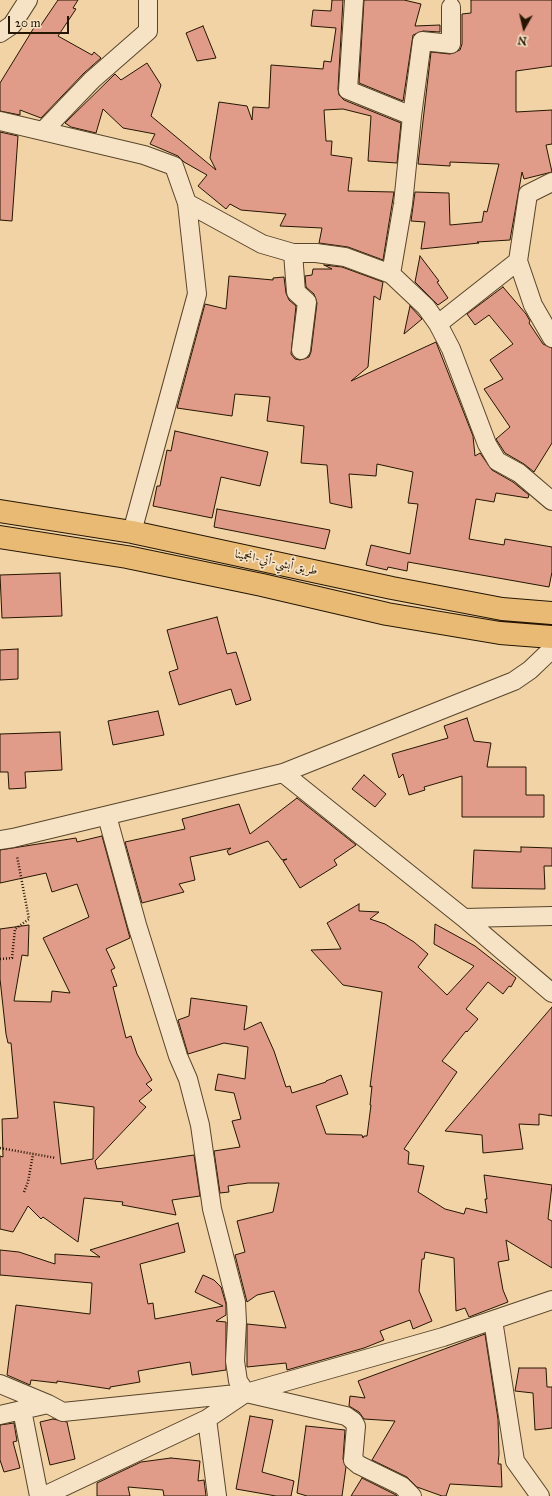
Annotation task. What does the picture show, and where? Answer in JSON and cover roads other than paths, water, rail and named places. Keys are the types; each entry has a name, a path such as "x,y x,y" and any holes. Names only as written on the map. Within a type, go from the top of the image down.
{"highway":[{"name":"طريق أبشي-أتي-انجمينا","path":"0,511 132,532 480,605 502,609 552,613"},
{"path":"0,537 127,557 262,585 387,614 500,633 552,637"}],"street":[{"path":"0,33 12,25 28,0"},
{"path":"43,132 92,80 148,30 148,0"},
{"path":"354,0 348,90 412,116"},
{"path":"391,274 403,204 412,116 422,42 451,44 451,7"},
{"path":"0,122 144,155 174,166 187,203 197,294 132,532"},
{"path":"552,182 528,194 518,261 534,305 552,338"},
{"path":"187,203 262,244 293,253 316,253 345,257 391,274 426,307 438,324 451,349 487,444 497,461 519,473 552,501"},
{"path":"293,253 296,292 307,302 301,350"},
{"path":"438,324 518,261"},
{"path":"7,839 283,773 514,681 530,670 552,649"},
{"path":"283,773 464,918 552,992"},
{"path":"107,816 137,924 178,1056 188,1079 200,1125 212,1209 236,1302 237,1322 235,1361 238,1381 246,1393 346,1416 353,1420 356,1426 353,1460 359,1465 402,1486 412,1496"},
{"path":"464,918 552,916"},
{"path":"0,1384 48,1404 63,1412 246,1393 443,1337 552,1300"},
{"path":"493,1320 515,1461 540,1496"},
{"path":"44,1496 207,1419 246,1393"},
{"path":"0,1415 48,1404"},
{"path":"22,1410 39,1496"},
{"path":"207,1419 217,1496"}]}
